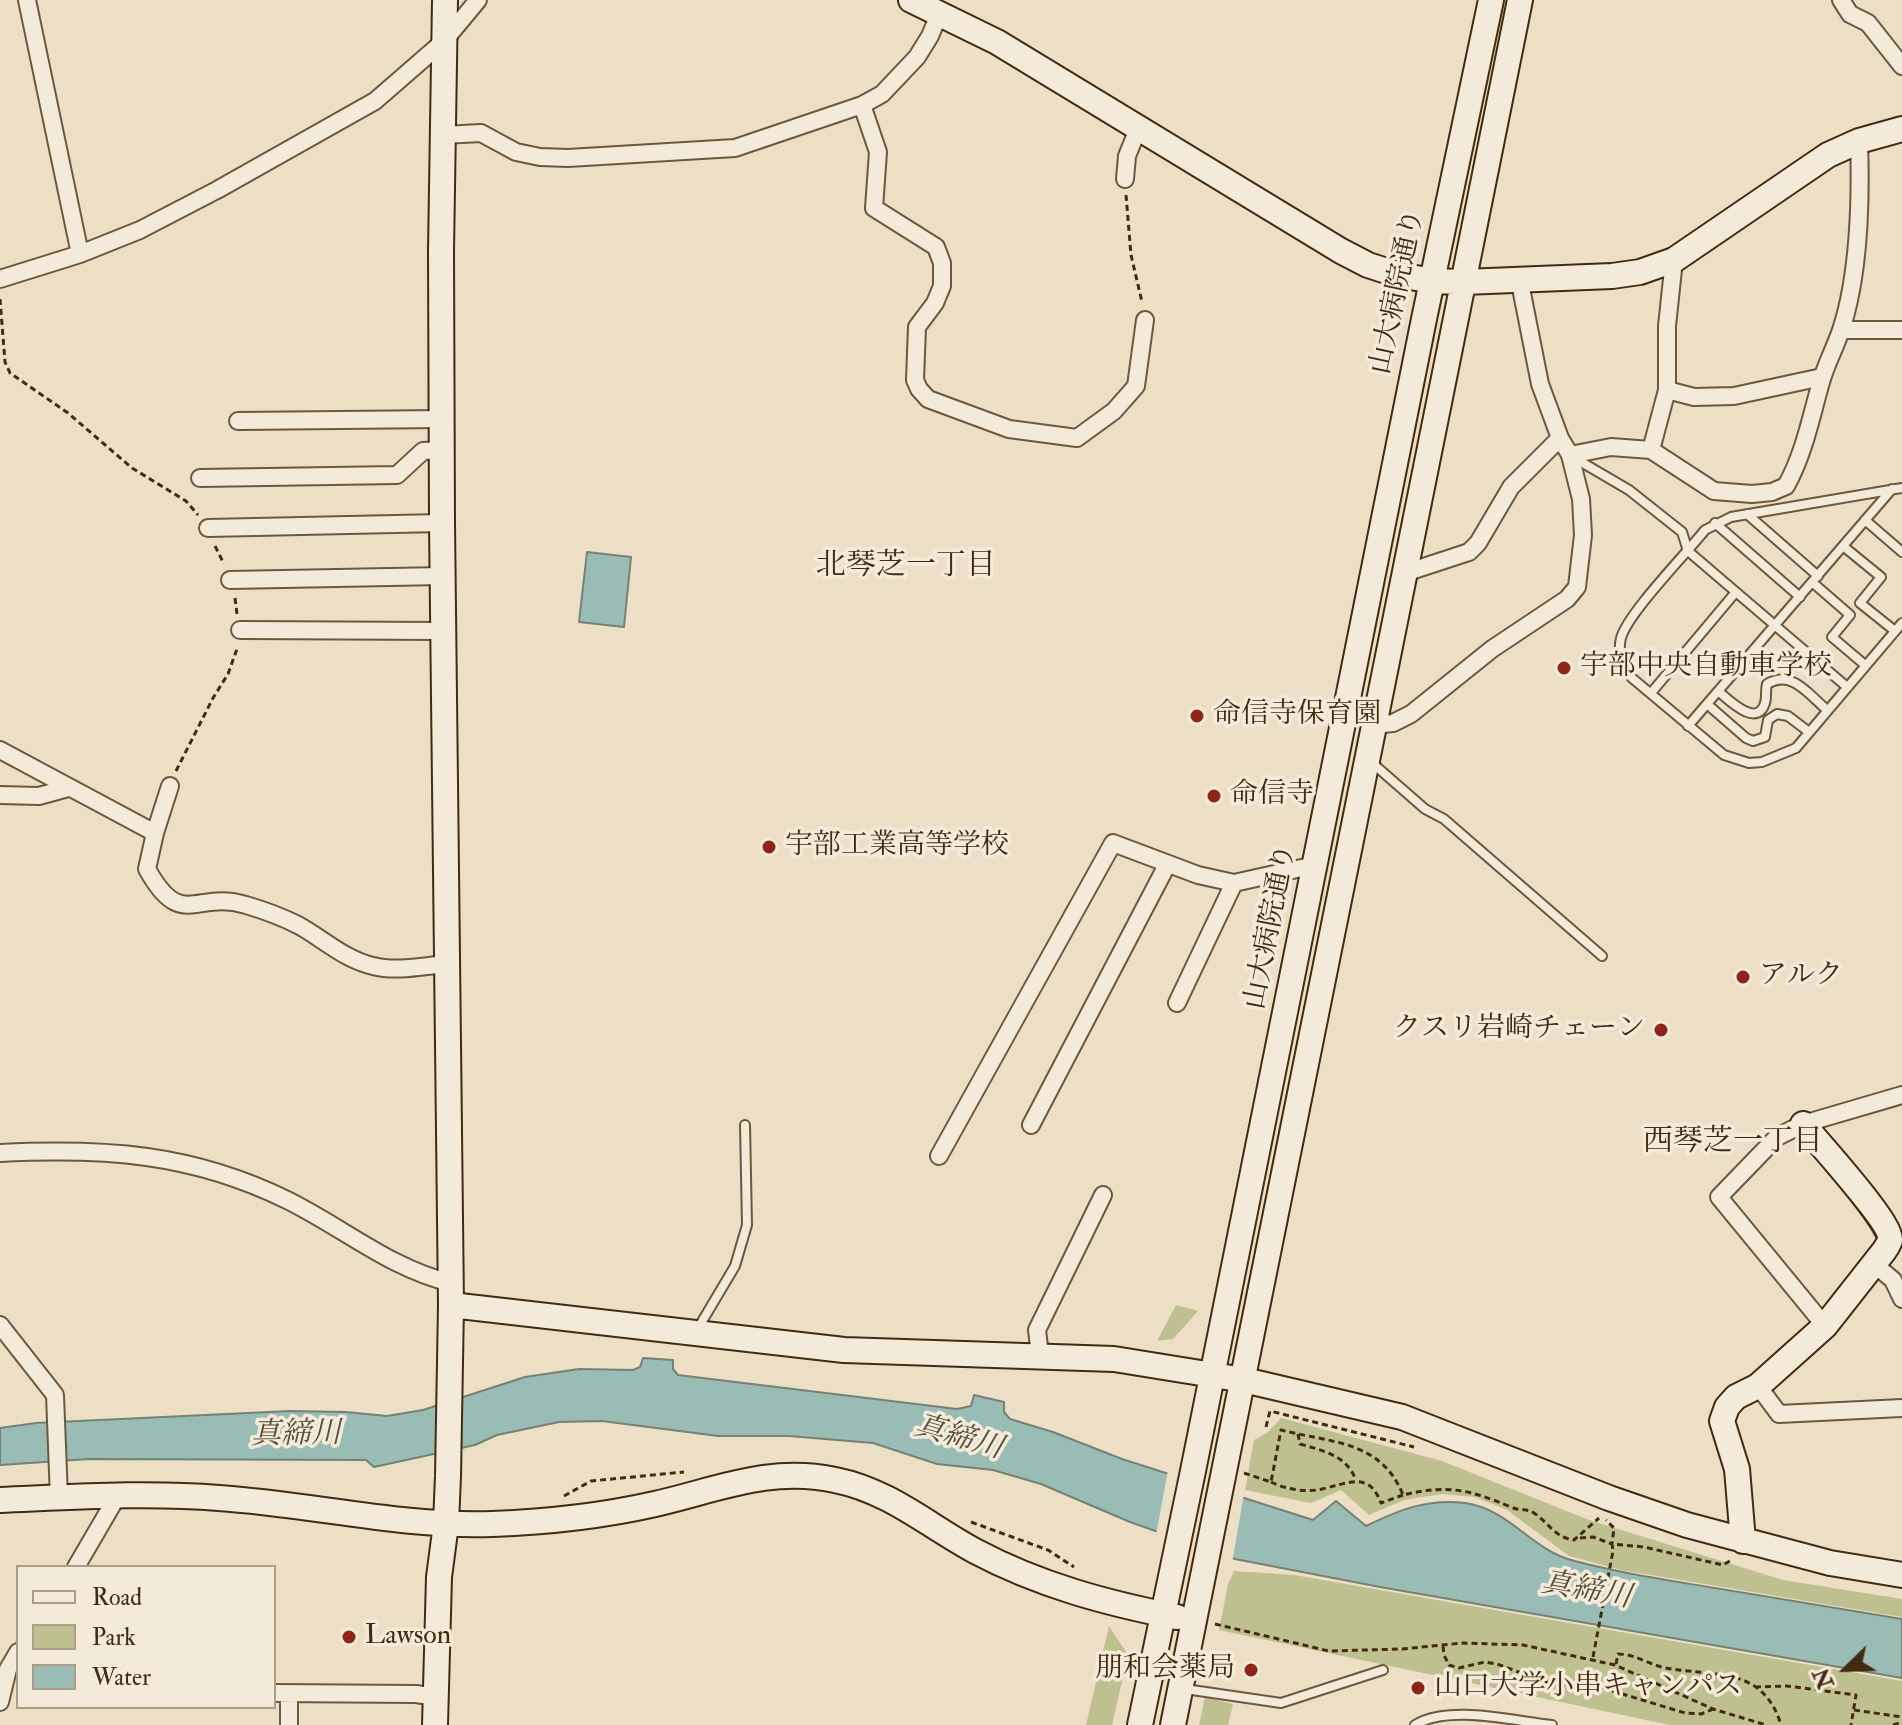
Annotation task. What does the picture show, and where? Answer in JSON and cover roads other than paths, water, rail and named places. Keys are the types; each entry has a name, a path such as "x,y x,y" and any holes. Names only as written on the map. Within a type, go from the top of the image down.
{"street":[{"path":"27,0 80,254"},
{"path":"435,1725 439,1577 446,1524 451,1294 442,523 445,0"},
{"path":"0,279 80,254 140,230 375,101 444,41 478,0"},
{"path":"911,0 997,42 1341,251 1368,265 1433,281 1612,276 1658,268 1828,155 1859,141 1902,129"},
{"name":"山大病院通り","path":"1140,1725 1491,0"},
{"path":"1173,1725 1180,1688 1203,1622 1202,1572 1233,1476 1244,1380 1520,0"},
{"path":"1841,0 1850,14 1868,23 1902,66"},
{"path":"443,135 481,133 516,152 540,157 735,148 862,105 882,94 900,77 930,36 940,12"},
{"path":"862,105 878,152 874,208 936,247 942,263 942,286 935,303 917,327 915,380 928,399 1009,429 1077,438 1114,411 1136,386 1145,320"},
{"path":"1125,179 1127,156 1138,129"},
{"path":"1570,455 1611,447 1651,450 1714,491 1727,494 1772,492 1786,486 1794,472 1822,377 1841,330 1856,246 1859,141"},
{"path":"1651,450 1667,390 1667,326 1674,260"},
{"path":"1373,725 1393,723 1411,714 1492,649 1567,599 1577,587 1583,535 1582,511 1570,455 1560,438 1540,384 1519,278"},
{"path":"1841,330 1902,330"},
{"path":"1667,390 1694,397 1734,396 1822,377"},
{"path":"238,421 443,419"},
{"path":"1405,573 1469,552 1478,543 1511,487 1560,438"},
{"path":"200,478 397,475 423,451 443,450"},
{"path":"208,528 442,523"},
{"path":"230,580 443,576"},
{"path":"240,630 443,631"},
{"path":"0,750 155,833"},
{"path":"170,786 147,869 159,891 170,901 184,905 229,901 244,904 296,924 368,965 385,969 446,964"},
{"path":"0,795 39,796 68,788"},
{"path":"939,1156 1113,843 1167,865 1234,883 1315,865"},
{"path":"1031,1125 1167,865"},
{"path":"1177,1003 1234,883"},
{"path":"1825,1326 1719,1197 1777,1137 1803,1124 1902,1095"},
{"path":"1803,1124 1888,1230 1890,1240 1887,1253 1893,1280 1902,1299"},
{"path":"0,1153 97,1151 156,1156 206,1169 290,1201 451,1294 695,1335 844,1350 1114,1359 1244,1380 1402,1417 1687,1525 1738,1550 1902,1575"},
{"path":"1040,1355 1037,1330 1103,1195"},
{"path":"1738,1550 1737,1469 1722,1421 1727,1407 1736,1397 1758,1386 1825,1326 1887,1253"},
{"path":"0,1325 55,1395 59,1490"},
{"path":"1758,1386 1779,1414 1902,1408"},
{"path":"0,1500 59,1490 220,1498 446,1524 556,1521 626,1511 755,1477 834,1479 904,1505 972,1549 1048,1584 1203,1622"},
{"path":"77,1565 118,1495"},
{"path":"0,1702 8,1669 16,1655"},
{"path":"289,1725 282,1693 416,1694 436,1697"}],"lane":[{"path":"1570,455 1629,490 1682,532 1688,551 1847,687"},
{"path":"1897,488 1747,514 1715,523 1705,530 1635,613 1624,629 1619,652 1626,670 1724,755 1749,763 1762,762 1796,748 1902,623"},
{"path":"1688,726 1865,520 1897,488"},
{"path":"1747,514 1850,615 1832,637 1865,665"},
{"path":"1865,520 1902,552"},
{"path":"1715,523 1800,597"},
{"path":"1843,546 1881,577 1860,603 1895,631"},
{"path":"1651,693 1735,593"},
{"path":"1718,691 1747,713 1754,713 1762,709 1767,684 1782,678 1791,679 1827,710"},
{"path":"1707,704 1753,741 1765,737 1768,720 1777,714 1788,716 1809,732"},
{"path":"1367,759 1425,809 1444,819 1602,956"},
{"path":"695,1335 735,1266 747,1225 745,1125"},
{"path":"1180,1688 1281,1703 1383,1670"},
{"path":"1415,1725 1429,1718 1450,1714 1552,1725"}],"water":[{"path":"587,552 631,557 624,627 579,622"},
{"name":"真締川","path":"643,1358 673,1360 673,1369 678,1375 957,1409 971,1406 974,1395 1004,1402 1004,1412 1010,1419 1122,1459 1313,1520 1336,1501 1366,1526 1402,1510 1426,1504 1451,1502 1481,1507 1557,1555 1571,1560 1643,1576 1902,1619 1902,1678 1235,1559 1130,1522 1041,1484 993,1470 937,1464 873,1443 789,1436 718,1436 602,1421 559,1422 497,1435 475,1445 374,1467 366,1460 89,1459 0,1465 0,1428 36,1423 290,1411 387,1416 423,1410 525,1377 579,1369 633,1370 640,1367"}],"place":[{"name":"宇部中央自動車学校","path":"1564,668"},
{"name":"命信寺保育園","path":"1197,716"},
{"name":"命信寺","path":"1214,796"},
{"name":"宇部工業高等学校","path":"769,847"},
{"name":"アルク","path":"1743,977"},
{"name":"クスリ岩崎チェーン","path":"1661,1030"},
{"name":"Lawson","path":"349,1637"},
{"name":"朋和会薬局","path":"1251,1670"},
{"name":"山口大学小串キャンパス","path":"1418,1688"}],"district":[{"name":"北琴芝一丁目","path":"906,568"},
{"name":"西琴芝一丁目","path":"1733,1144"}]}
